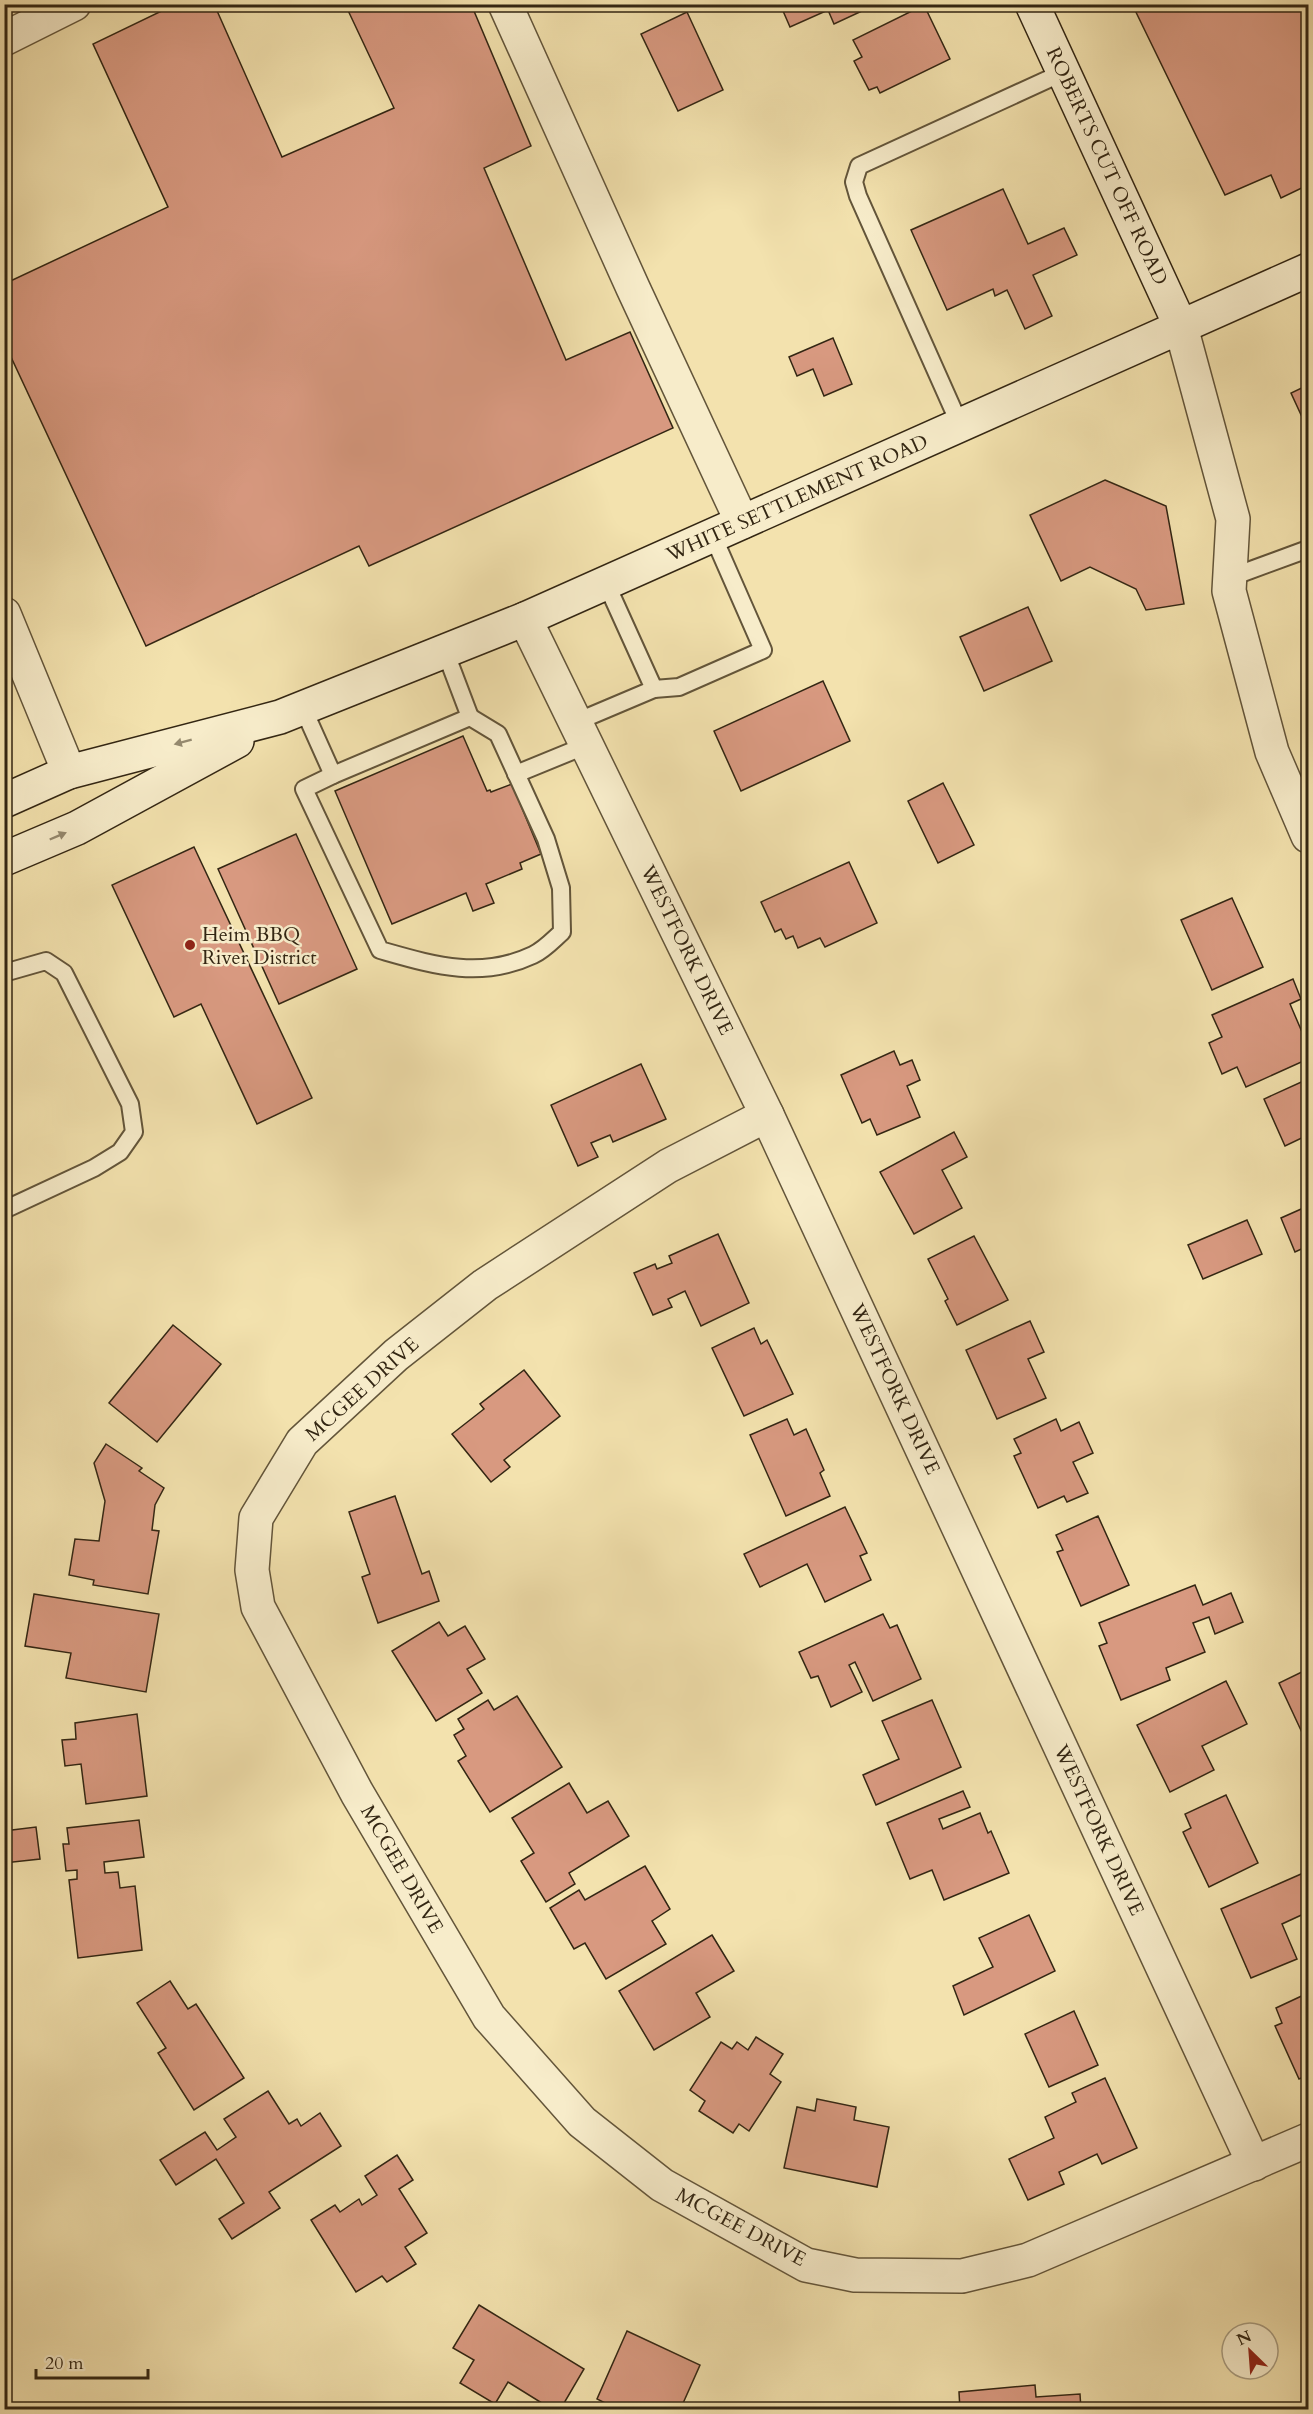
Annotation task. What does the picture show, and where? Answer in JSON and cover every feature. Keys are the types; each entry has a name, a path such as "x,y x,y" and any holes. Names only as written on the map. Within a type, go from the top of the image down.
{"street":[{"path":"4,39 74,4"},
{"path":"505,4 742,522"},
{"name":"ROBERTS CUT OFF ROAD","path":"1032,4 1181,327 1233,519 1229,591 1272,752 1308,836"},
{"name":"WHITE SETTLEMENT ROAD","path":"4,858 77,828 292,712 525,619 606,584 1308,270"},
{"path":"4,614 69,772"},
{"name":"WESTFORK DRIVE","path":"525,619 768,1115 1254,2164"},
{"name":"WHITE SETTLEMENT ROAD","path":"4,801 69,772 292,712"},
{"name":"MCGEE DRIVE","path":"768,1115 668,1166 486,1285 396,1355 302,1442 256,1518 252,1570 258,1607 357,1792 489,2017 582,2122 662,2185 806,2265 855,2275 962,2276 1028,2260 1308,2140"}],"lane":[{"path":"960,425 854,182 859,166 1064,72"},
{"path":"516,774 654,689 679,687 763,650 713,536"},
{"path":"1229,578 1308,549"},
{"path":"606,584 654,689"},
{"path":"445,651 470,717 498,735 546,839 561,888 562,932 535,954 497,968 439,967 380,950 304,789 470,717"},
{"path":"292,712 333,775"},
{"path":"4,1210 94,1168 120,1152 134,1132 130,1104 64,973 46,961 5,971"}],"building":[{"path":"176,4 214,4 282,157 394,108 345,4 471,4 531,146 484,168 566,360 630,332 673,428 369,566 359,546 146,646 4,342 4,284 168,207 93,44"},
{"path":"780,4 877,4 834,24 828,10 790,27"},
{"path":"1132,4 1308,4 1308,185 1281,198 1271,175 1225,195"},
{"path":"924,5 950,59 880,93 877,87 869,90 854,61 862,57 853,40"},
{"path":"687,12 723,90 678,111 641,34"},
{"path":"1003,189 1028,244 1064,228 1077,255 1033,275 1052,316 1025,329 1007,290 995,296 993,289 947,310 911,230"},
{"path":"833,338 852,384 824,396 813,369 797,376 789,357"},
{"path":"1308,385 1308,430 1291,393"},
{"path":"1105,480 1166,506 1184,604 1146,610 1136,589 1090,567 1061,581 1030,515"},
{"path":"1028,607 1052,661 984,691 960,637"},
{"path":"823,681 850,741 741,791 714,731"},
{"path":"463,736 487,791 491,792 512,784 541,854 520,863 522,869 486,884 494,903 473,911 466,893 392,924 335,791"},
{"path":"943,783 974,845 938,863 908,801"},
{"path":"296,834 357,969 279,1004 218,869"},
{"name":"Heim BBQ River District","path":"194,847 312,1098 257,1124 201,1004 174,1017 112,885"},
{"path":"849,862 877,923 825,947 820,938 798,948 793,936 786,939 781,929 775,932 761,902"},
{"path":"1232,898 1263,967 1212,990 1181,920"},
{"path":"1293,979 1301,999 1290,1004 1308,1046 1308,1059 1246,1087 1237,1067 1222,1074 1209,1043 1222,1037 1212,1015"},
{"path":"894,1051 900,1065 912,1060 920,1080 907,1086 920,1117 877,1135 870,1119 862,1123 841,1075"},
{"path":"641,1064 666,1119 613,1142 610,1135 591,1143 598,1157 578,1166 551,1105"},
{"path":"1308,1079 1308,1135 1285,1146 1264,1099"},
{"path":"954,1132 967,1157 942,1170 962,1208 914,1234 880,1172"},
{"path":"1308,1206 1308,1246 1295,1252 1281,1218"},
{"path":"1247,1220 1262,1254 1203,1279 1188,1245"},
{"path":"718,1234 749,1303 701,1326 685,1291 668,1299 672,1307 653,1315 634,1273 655,1264 657,1269 672,1263 669,1256"},
{"path":"974,1236 1008,1300 957,1325 945,1301 948,1299 928,1259"},
{"path":"1030,1321 1044,1352 1028,1359 1046,1398 997,1419 966,1350"},
{"path":"173,1325 221,1364 157,1442 109,1403"},
{"path":"754,1328 761,1344 767,1340 793,1394 744,1416 712,1348"},
{"path":"524,1370 560,1416 504,1460 510,1467 491,1482 452,1434 484,1409 480,1404"},
{"path":"787,1419 794,1435 806,1429 824,1470 820,1473 830,1496 786,1516 750,1435"},
{"path":"1056,1419 1061,1431 1079,1422 1093,1453 1073,1462 1088,1493 1067,1502 1064,1496 1038,1508 1014,1456 1021,1453 1014,1439"},
{"path":"106,1444 142,1468 139,1471 164,1488 155,1505 152,1530 159,1531 148,1594 93,1585 94,1580 69,1575 75,1539 99,1541 105,1501 94,1463"},
{"path":"395,1496 422,1574 429,1571 439,1601 378,1623 362,1577 370,1574 349,1512"},
{"path":"845,1507 867,1553 860,1556 871,1580 825,1602 807,1564 760,1587 744,1554"},
{"path":"1098,1516 1129,1585 1081,1606 1057,1552 1063,1550 1056,1535"},
{"path":"1195,1585 1203,1605 1231,1593 1243,1622 1215,1634 1209,1617 1193,1623 1205,1652 1166,1668 1170,1680 1121,1700 1099,1646 1107,1643 1099,1623"},
{"path":"34,1594 159,1614 146,1692 66,1678 71,1653 25,1646"},
{"path":"883,1614 890,1628 897,1625 921,1679 873,1701 855,1662 849,1665 862,1692 831,1707 818,1676 811,1678 799,1652"},
{"path":"439,1622 448,1636 465,1626 485,1659 467,1669 482,1693 436,1721 392,1651"},
{"path":"1308,1669 1308,1737 1305,1739 1279,1683"},
{"path":"1226,1681 1247,1724 1202,1746 1214,1770 1170,1792 1137,1725"},
{"path":"517,1696 562,1767 490,1812 458,1761 466,1756 454,1735 464,1729 458,1719 488,1700 494,1710"},
{"path":"932,1700 961,1767 876,1805 863,1775 899,1759 882,1721"},
{"path":"137,1714 147,1796 86,1804 81,1764 65,1766 62,1740 76,1739 75,1723"},
{"path":"569,1783 587,1813 608,1801 629,1836 569,1873 575,1884 546,1902 521,1861 534,1853 512,1818"},
{"path":"963,1791 970,1807 939,1819 943,1829 980,1813 988,1833 991,1831 1009,1873 944,1900 932,1870 910,1879 887,1823"},
{"path":"1226,1795 1258,1863 1209,1887 1183,1832 1191,1828 1185,1814"},
{"path":"139,1820 144,1857 104,1862 105,1873 118,1872 120,1888 135,1886 142,1950 78,1958 69,1880 77,1879 77,1870 66,1871 63,1844 69,1844 67,1828"},
{"path":"36,1827 40,1859 4,1863 4,1831"},
{"path":"645,1866 670,1909 652,1921 666,1944 606,1979 585,1943 574,1949 550,1908 579,1890 585,1900"},
{"path":"1308,1871 1308,1901 1306,1902 1308,1912 1282,1924 1297,1959 1251,1978 1221,1909"},
{"path":"1029,1915 1055,1971 964,2015 953,1986 993,1967 979,1938"},
{"path":"712,1935 734,1971 696,1993 710,2017 654,2050 619,1991"},
{"path":"170,1981 188,2009 196,2004 244,2078 194,2110 158,2053 166,2048 137,2003"},
{"path":"1308,1993 1308,2075 1299,2079 1275,2026 1282,2023 1276,2008"},
{"path":"1074,2011 1098,2065 1049,2087 1025,2034"},
{"path":"756,2037 783,2054 770,2074 781,2082 749,2131 739,2124 733,2133 699,2111 705,2101 690,2090 721,2042 732,2049 737,2042 748,2050"},
{"path":"1105,2078 1137,2148 1102,2164 1097,2154 1059,2172 1064,2184 1028,2200 1009,2159 1054,2138 1045,2117 1076,2102 1072,2093"},
{"path":"268,2091 289,2124 297,2119 301,2126 320,2113 341,2146 269,2192 280,2208 232,2239 219,2219 244,2203 216,2159 176,2185 160,2160 205,2132 217,2150 236,2137 224,2119"},
{"path":"817,2099 856,2107 854,2120 889,2127 877,2187 784,2168 797,2107 815,2111"},
{"path":"397,2155 413,2180 399,2189 427,2233 405,2247 416,2264 387,2282 382,2276 356,2292 311,2220 335,2205 340,2212 359,2199 362,2205 377,2195 365,2176"},
{"path":"479,2305 584,2369 560,2410 553,2410 508,2382 495,2404 460,2383 474,2360 453,2348"},
{"path":"627,2331 700,2365 680,2410 619,2410 597,2399"},
{"path":"1035,2385 1036,2397 1080,2394 1081,2410 960,2410 959,2392"}],"place":[{"name":"Heim BBQ River District","path":"190,945"}]}
